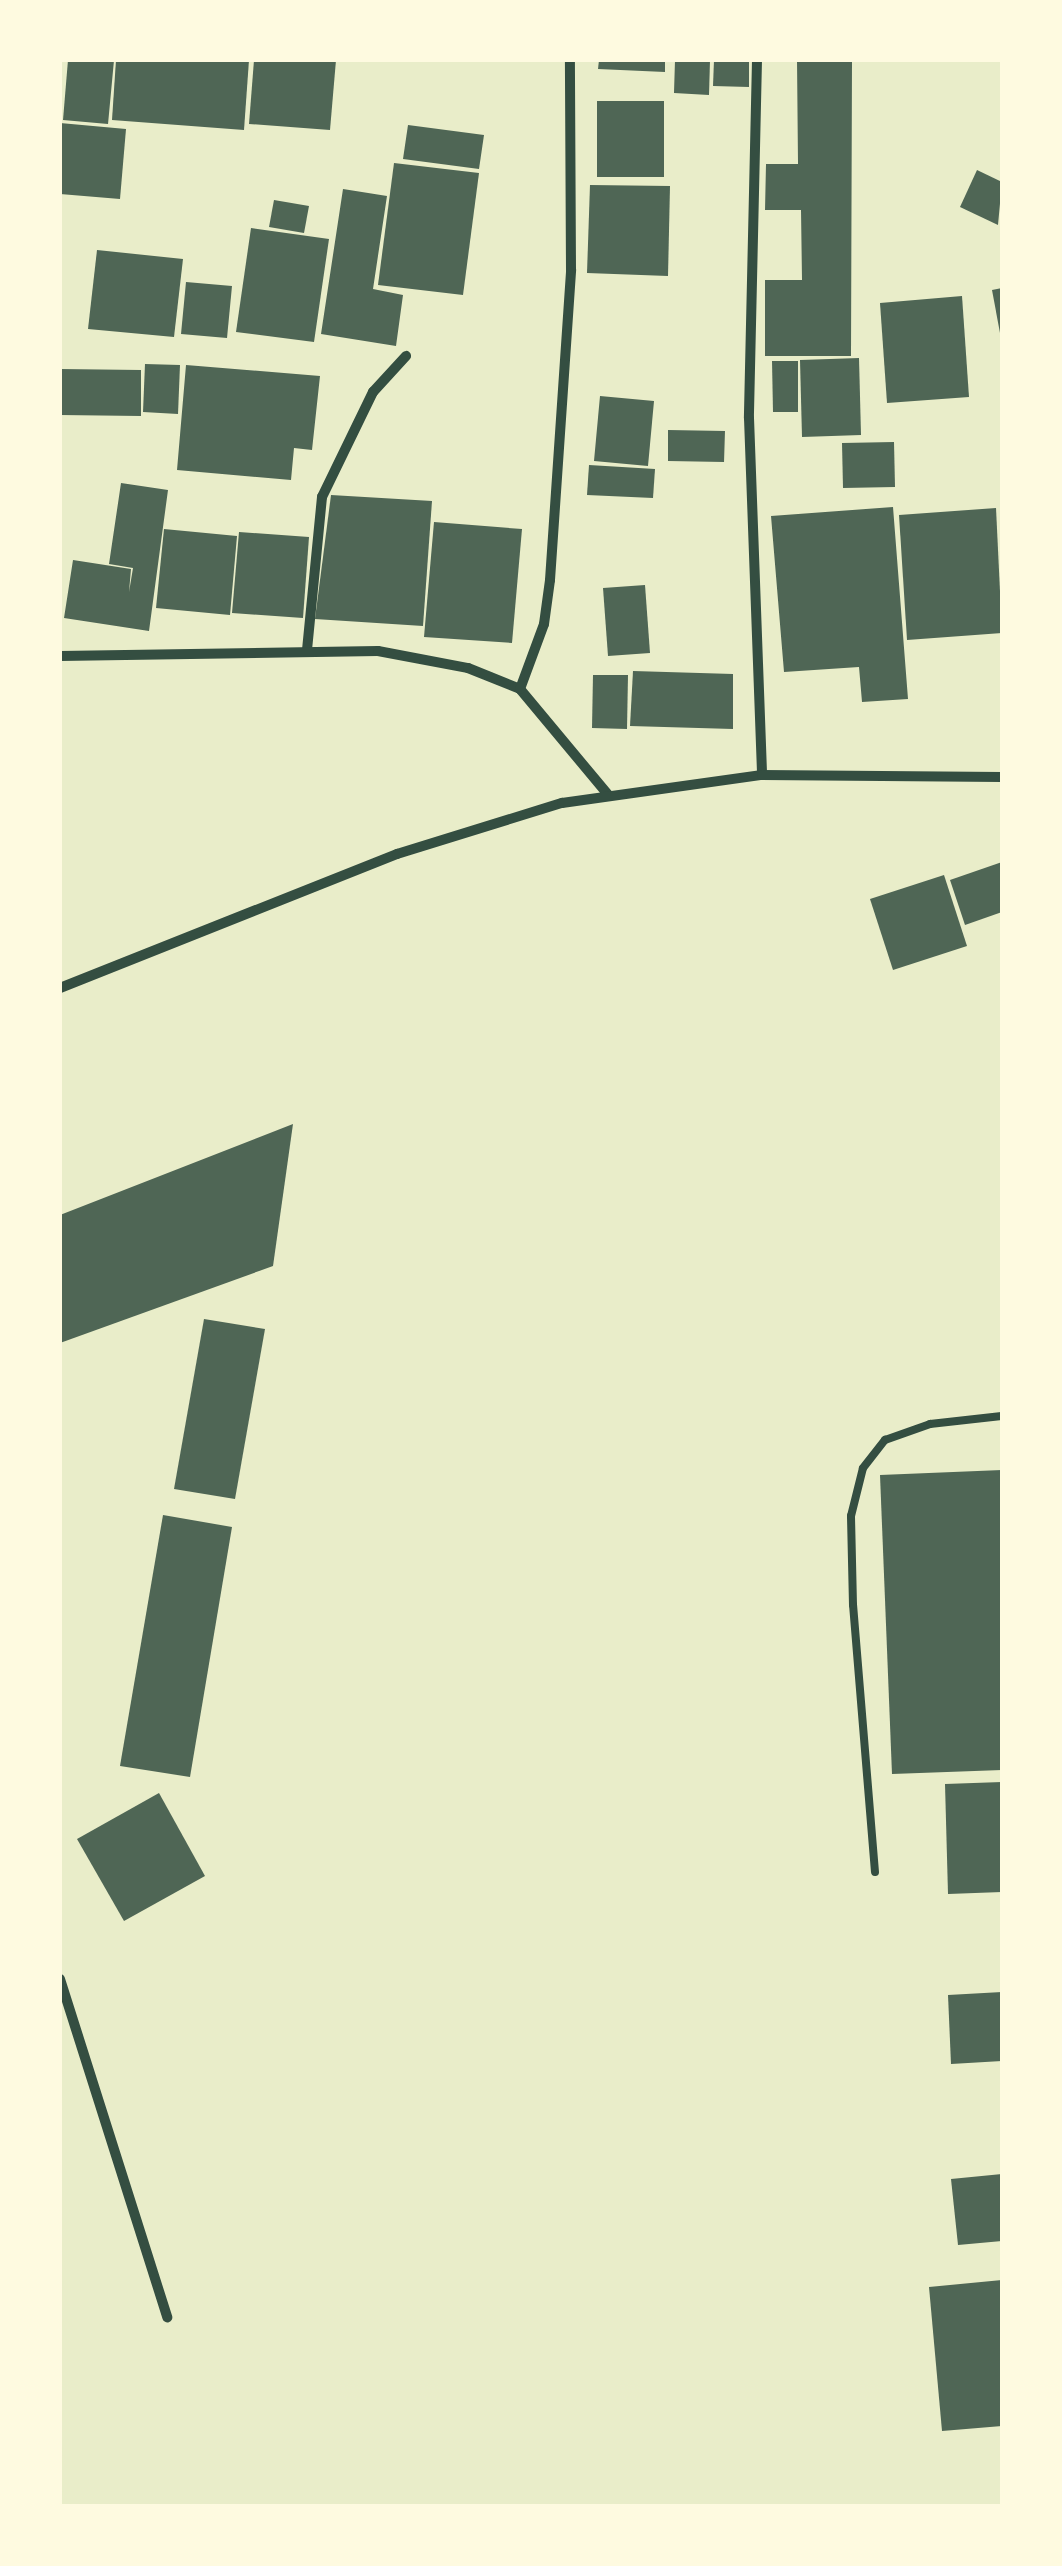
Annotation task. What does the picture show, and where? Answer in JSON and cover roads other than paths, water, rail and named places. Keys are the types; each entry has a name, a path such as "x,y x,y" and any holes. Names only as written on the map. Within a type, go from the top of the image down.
{"street":[{"path":"520,689 544,624 550,580 572,270 570,60"},
{"path":"757,60 749,418 762,775"},
{"path":"307,650 322,497 373,392 406,356"},
{"path":"60,656 307,650 396,654 468,668 520,689 609,796"},
{"path":"60,988 397,854 562,802 762,775 1002,777"},
{"path":"60,1979 167,2317"}],"lane":[{"path":"875,1872 853,1605 851,1516 862,1468 885,1440 930,1424 1002,1416"}]}
